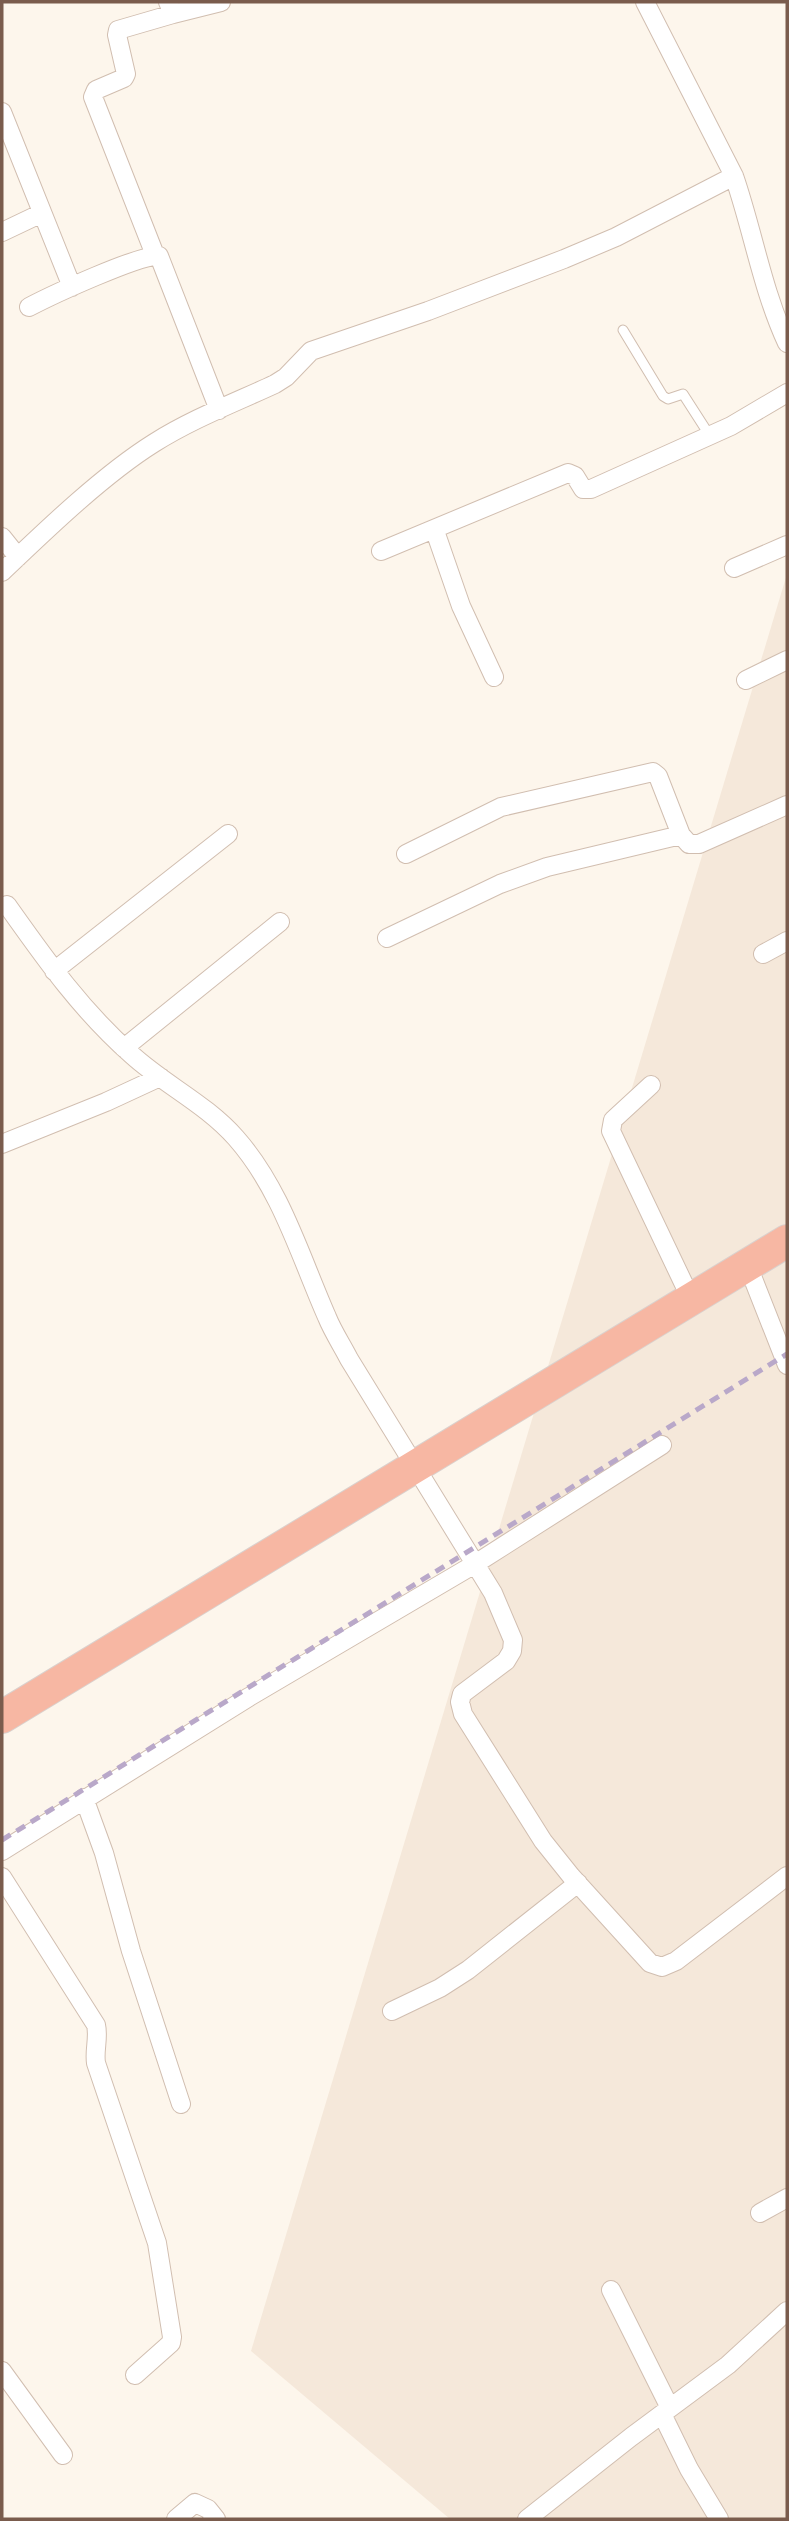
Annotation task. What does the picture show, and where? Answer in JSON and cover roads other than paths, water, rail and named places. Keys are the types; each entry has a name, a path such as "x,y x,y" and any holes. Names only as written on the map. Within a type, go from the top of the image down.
{"highway":[{"path":"2,1717 787,1241"}],"street":[{"path":"155,256 93,97 96,90 126,74 118,30 171,8 221,2"},
{"path":"645,2 733,176 764,281 786,338"},
{"path":"2,112 72,287"},
{"path":"2,572 118,469 145,450 286,377 311,351 428,311 564,259 616,237 733,176"},
{"path":"2,232 42,213"},
{"path":"29,307 72,287 159,256 219,410"},
{"path":"381,551 435,531 502,499 568,473 575,476 583,489 591,489 709,436 787,393"},
{"path":"435,531 461,606 494,677"},
{"path":"2,537 18,556"},
{"path":"734,568 787,545"},
{"path":"746,680 787,660"},
{"path":"406,854 501,807 653,772 658,776 681,835 689,844 699,844 787,805"},
{"path":"54,971 228,834"},
{"path":"387,938 500,884 547,867 681,835"},
{"path":"7,905 54,971 89,1014 124,1048 211,1113 236,1138 258,1166 294,1236 329,1321 475,1564 506,1621 513,1640 512,1651 506,1661 462,1694 460,1702 463,1714 543,1841 650,1963 662,1967 676,1961 787,1876"},
{"path":"124,1048 280,922"},
{"path":"763,954 787,941"},
{"path":"2,1144 160,1077"},
{"path":"651,1085 613,1120 611,1131 691,1299"},
{"path":"748,1266 787,1364"},
{"path":"2,1851 84,1798 475,1564 662,1445"},
{"path":"84,1798 104,1853 131,1951 181,2104"},
{"path":"2,1877 96,2025 96,2063 156,2243 171,2343 135,2375"},
{"path":"392,2011 468,1970 578,1883"},
{"path":"760,2213 787,2198"},
{"path":"611,2290 689,2469 719,2519"},
{"path":"527,2519 728,2365 787,2311"},
{"path":"2,2371 63,2455"},
{"path":"176,2519 195,2503 208,2509 216,2519"}],"lane":[{"path":"623,330 663,396 668,399 683,394 709,436"}],"railway":[{"path":"2,1840 787,1354"}]}
